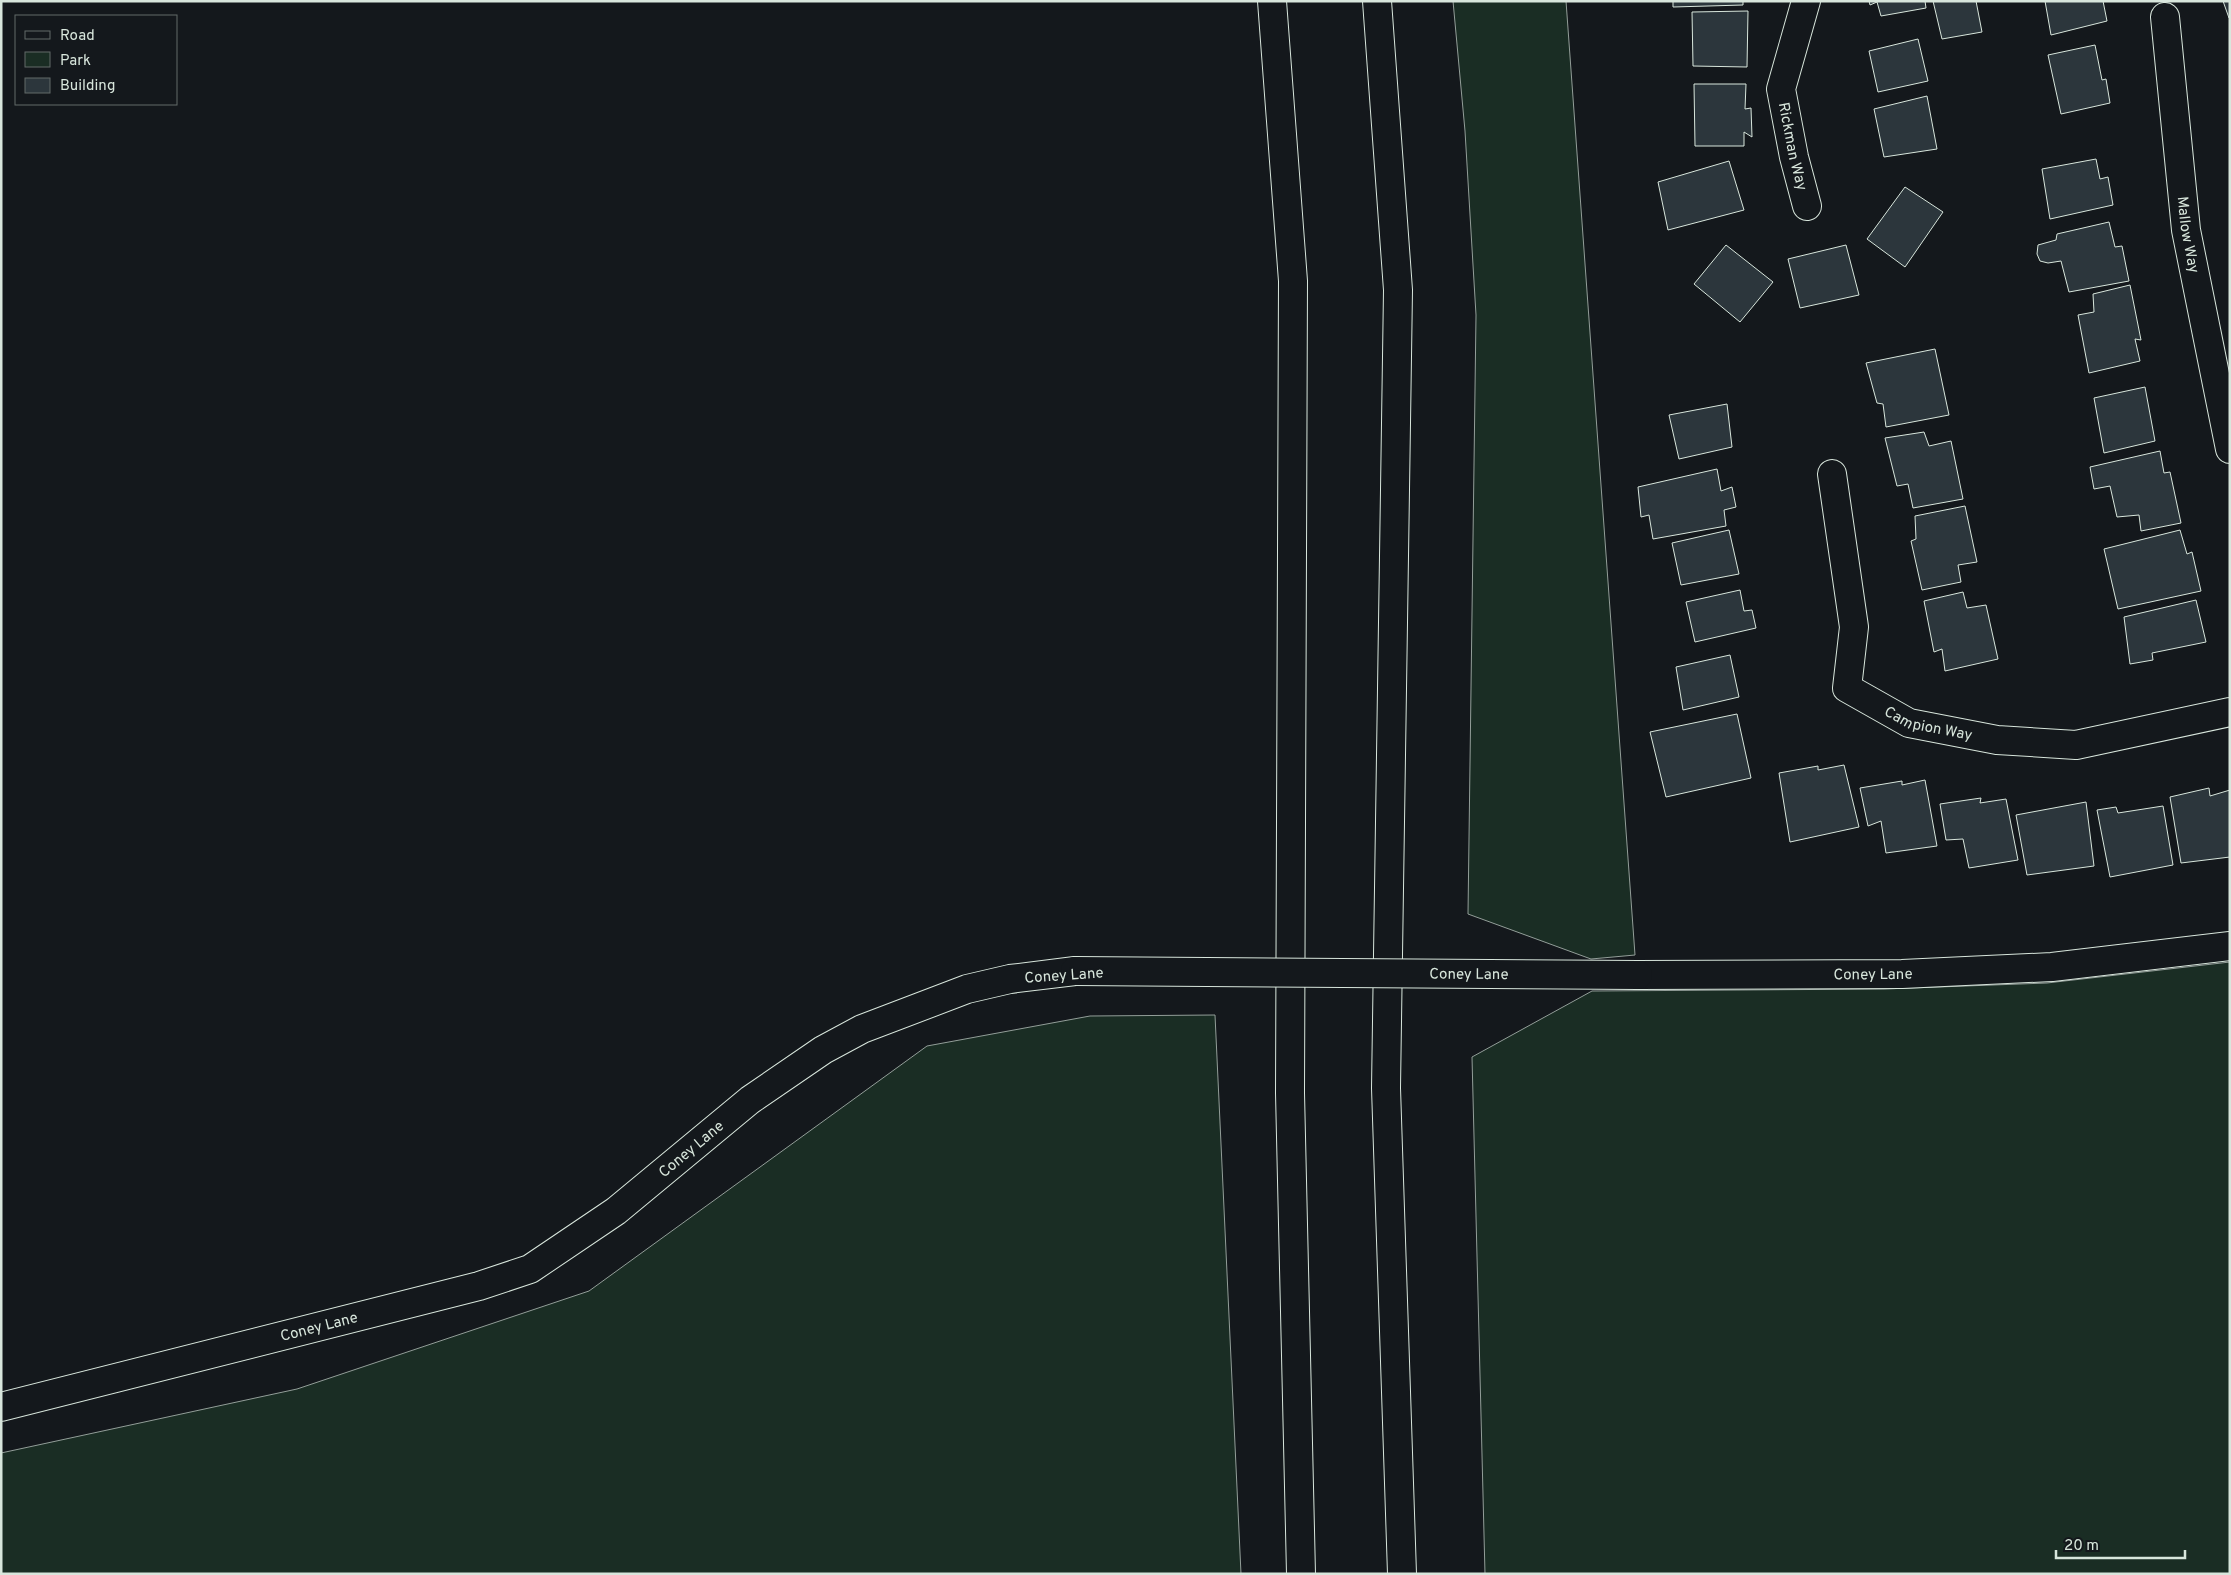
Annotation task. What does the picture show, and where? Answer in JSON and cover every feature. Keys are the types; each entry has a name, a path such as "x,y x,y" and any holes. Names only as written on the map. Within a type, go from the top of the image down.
{"main road":[{"path":"1272,1 1293,281 1290,1094 1300,1574"},
{"path":"1377,1 1398,290 1386,1088 1402,1574"},
{"name":"Rickman Way","path":"1806,1 1781,89 1794,157 1807,206"},
{"name":"Mallow Way","path":"2166,17 2186,230 2230,449"},
{"name":"Campion Way","path":"1832,474 1854,627 1848,688 1909,723 1997,740 2076,745 2230,712"},
{"name":"Coney Lane","path":"1,1407 479,1286 530,1269 616,1212 750,1100 823,1050 862,1029 966,989 1010,979 1075,972 1638,975 1902,974 2052,967 2230,946"}],"green space":[{"path":"1453,1 1566,1 1635,955 1591,959 1468,914 1476,315 1465,131"},
{"path":"2230,962 2230,1574 1485,1574 1472,1057 1592,991 1884,989 2047,983"},
{"path":"1215,1015 1241,1574 1,1574 1,1453 297,1389 589,1291 927,1046 1090,1016"}],"building":[{"path":"1673,1 1743,1 1743,5 1673,7"},
{"path":"1869,1 1925,1 1926,8 1881,16 1877,2 1870,5"},
{"path":"1933,1 1976,1 1982,32 1942,39"},
{"path":"2045,1 2103,1 2107,21 2051,35"},
{"path":"2223,1 2230,1 2229,18"},
{"path":"1748,11 1747,67 1693,66 1692,12"},
{"path":"1918,39 1928,81 1878,92 1869,51"},
{"path":"2095,45 2102,80 2106,79 2110,103 2061,114 2048,55"},
{"path":"1694,84 1746,84 1745,109 1751,108 1752,137 1744,132 1744,146 1695,146"},
{"path":"1927,96 1937,149 1884,157 1874,109"},
{"path":"2096,159 2100,179 2108,177 2113,205 2050,219 2042,169"},
{"path":"1729,161 1744,210 1668,230 1658,182"},
{"path":"1905,187 1943,212 1905,267 1867,239"},
{"path":"2109,222 2115,247 2122,246 2129,281 2069,292 2061,261 2048,263 2040,261 2037,254 2038,245 2056,240 2057,234"},
{"path":"1726,245 1773,282 1740,322 1694,284"},
{"path":"1846,245 1859,295 1800,308 1788,259"},
{"path":"2130,285 2141,340 2135,339 2140,361 2089,373 2078,315 2094,312 2093,294"},
{"path":"1935,349 1949,415 1886,427 1883,404 1877,403 1866,363"},
{"path":"2145,387 2155,441 2104,453 2094,398"},
{"path":"1727,404 1732,447 1679,459 1669,415"},
{"path":"1924,432 1929,446 1951,441 1963,499 1913,508 1908,484 1897,486 1885,438"},
{"path":"2160,451 2164,473 2170,472 2181,523 2141,531 2139,515 2117,517 2110,486 2094,489 2090,467"},
{"path":"1717,469 1721,491 1732,487 1736,507 1724,510 1726,526 1653,539 1649,515 1641,517 1638,487"},
{"path":"1965,506 1977,562 1958,565 1961,582 1922,590 1911,541 1916,539 1915,516"},
{"path":"1729,530 1739,574 1681,585 1672,543"},
{"path":"2180,530 2187,554 2192,552 2201,591 2118,609 2104,549"},
{"path":"1740,590 1744,611 1752,610 1756,628 1695,642 1686,602"},
{"path":"1963,592 1967,608 1986,605 1998,659 1945,671 1942,649 1934,652 1924,601"},
{"path":"2196,600 2206,642 2152,653 2153,660 2130,664 2124,617"},
{"path":"1730,655 1739,697 1683,710 1676,667"},
{"path":"1737,714 1751,778 1666,797 1650,732"},
{"path":"1844,765 1859,827 1790,842 1779,773 1818,766 1818,770"},
{"path":"1925,780 1937,846 1886,853 1881,821 1868,826 1860,788 1902,781 1902,785"},
{"path":"2209,788 2210,796 2230,790 2230,857 2181,863 2170,797"},
{"path":"1981,798 1980,803 2006,799 2018,860 1969,868 1963,839 1946,840 1940,804"},
{"path":"2086,802 2094,866 2027,875 2016,815"},
{"path":"2163,806 2173,865 2110,877 2097,810 2116,807 2118,813"}]}
